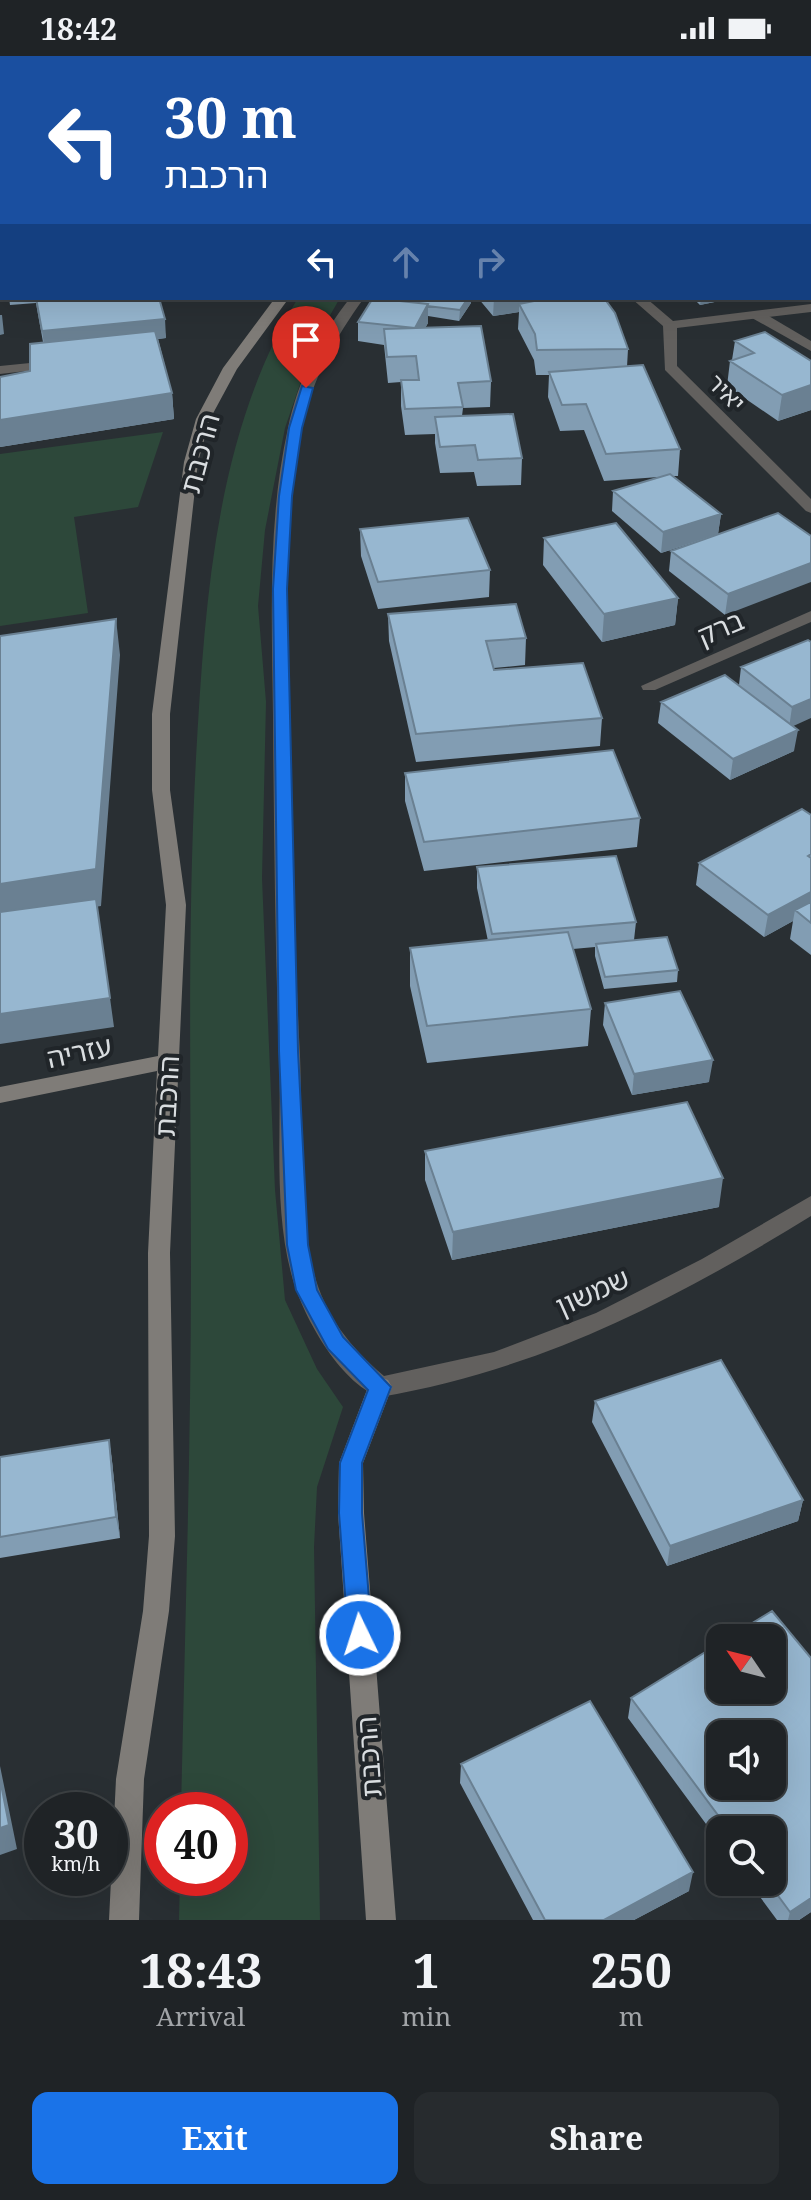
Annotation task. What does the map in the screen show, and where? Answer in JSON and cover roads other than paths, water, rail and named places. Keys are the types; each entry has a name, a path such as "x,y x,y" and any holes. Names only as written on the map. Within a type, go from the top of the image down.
{"street":[{"name":"הרכבת","path":"124,1920 130,1779 156,1611 162,1536 157,1340 176,905 158,753 191,462 203,419 230,368 281,300"},
{"path":"356,300 322,351 295,428 286,496 280,589 281,719 297,1245 307,1290 321,1323 359,1369 380,1387"},
{"path":"640,300 670,325 811,308"},
{"path":"757,315 811,347"},
{"name":"יאיר","path":"670,325 670,367 811,508"},
{"path":"0,370 30,367"},
{"name":"ברק","path":"649,686 811,616"},
{"name":"עזריה","path":"0,1095 169,1061"},
{"name":"שמשון","path":"380,1387 447,1376 617,1317 811,1205"},
{"name":"הרכבת","path":"380,1387 351,1463 351,1513 381,1920"}]}
